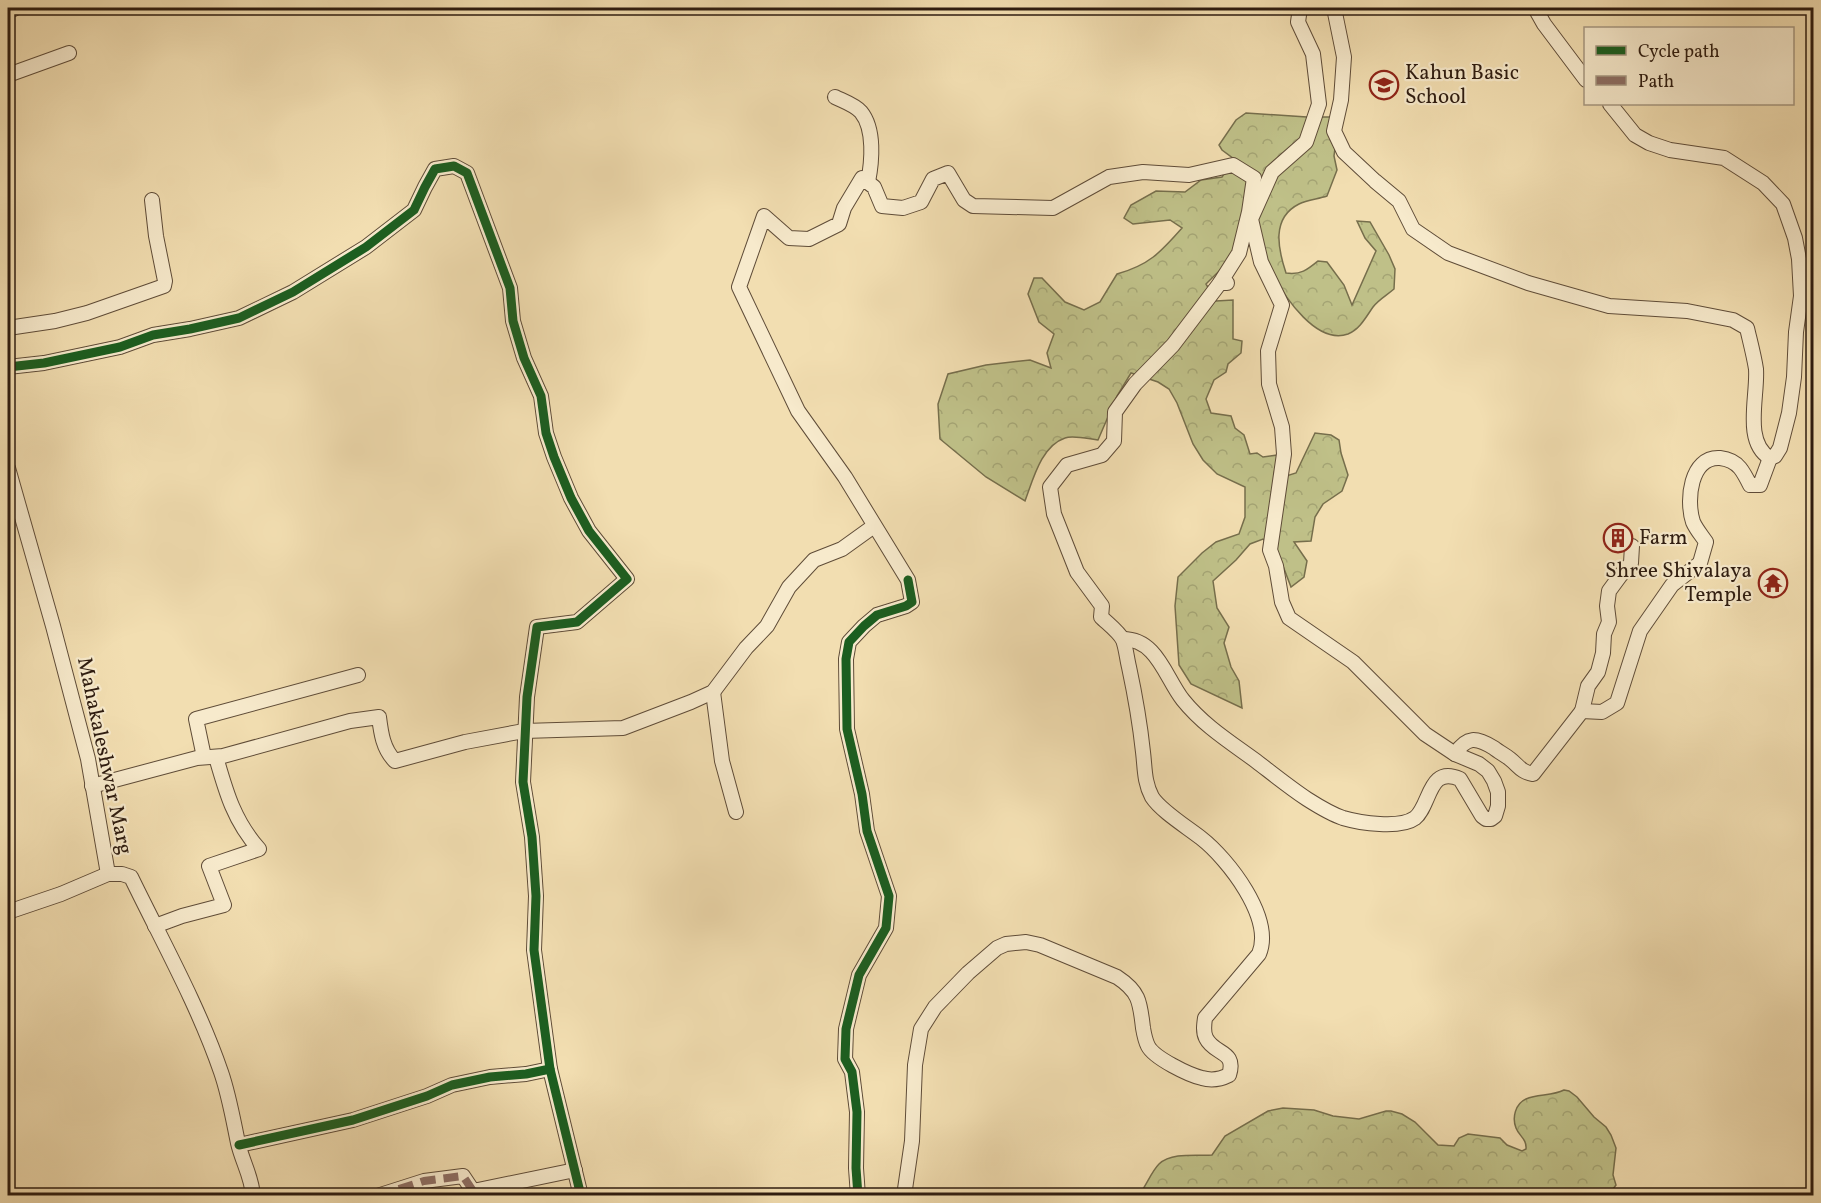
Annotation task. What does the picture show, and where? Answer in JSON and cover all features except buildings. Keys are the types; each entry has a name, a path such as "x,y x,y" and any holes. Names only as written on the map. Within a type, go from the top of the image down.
{"street":[{"path":"1220,283 1230,283 1251,219 1272,172 1306,142 1319,104 1313,54 1298,22 1300,8"},
{"path":"1334,8 1344,57 1341,100 1334,130 1344,152 1399,201 1413,229 1448,254 1528,283 1609,306 1687,311 1733,320 1747,328 1756,370 1753,426 1758,444 1764,455 1770,458"},
{"path":"1535,8 1544,24 1584,77"},
{"path":"8,75 69,53"},
{"path":"836,98 860,111 868,128 872,161 868,182"},
{"path":"1582,711 1602,712 1617,704 1640,631 1672,585 1700,563 1706,542 1693,522 1690,500 1691,484 1698,469 1705,461 1717,458 1731,460 1741,469 1750,485 1760,485 1770,458 1775,456 1780,448 1794,377 1796,332 1801,296 1795,238 1783,204 1763,183 1724,158 1670,150 1649,143 1635,135 1611,105"},
{"path":"858,1196 857,1112 852,1072 844,1059 846,1029 859,975 886,928 889,896 867,831 862,794 847,729 846,659 849,642 864,626 878,615 912,602 908,580 845,477 810,429 794,402 739,287 758,231 764,216 789,238 809,238 839,224 844,208 862,178 874,187 882,206 903,208 921,202 933,178 948,173 964,200 973,206 1053,208 1109,177 1143,172 1189,175 1233,165 1254,178 1239,253 1220,283 1173,345 1135,384 1114,412 1114,441 1102,455 1067,465 1050,487 1054,514 1077,572 1102,606 1101,617 1122,639 1140,724 1145,780 1153,798 1220,856 1238,878 1254,904 1261,928 1263,946 1259,954 1204,1018 1207,1041 1226,1055 1231,1061 1232,1068 1229,1076 1213,1080 1203,1079 1186,1072 1148,1048 1140,1002 1129,985 1118,977 1040,945 1026,942 1006,944 997,948 968,973 935,1007 921,1029 915,1065 912,1141 904,1196"},
{"path":"8,367 44,363 120,347 153,335 238,318 293,292 366,247 414,210 435,169 453,166 467,173 510,288 513,321 524,358 541,396 546,434 571,498 589,531 627,579 577,622 537,627 524,730 523,782 532,837 536,896 534,950 550,1069 581,1196"},
{"path":"8,328 55,321 87,313 164,286 153,200"},
{"path":"1122,639 1133,639 1144,645 1158,659 1166,676 1194,714 1309,800 1343,818 1384,824 1404,823 1416,817 1430,790 1441,777 1447,776 1460,779 1482,816 1491,819 1495,816 1498,792 1488,771 1479,764 1455,754 1425,734 1353,662 1289,618 1282,602 1276,566 1270,550 1284,454 1282,427 1269,384 1268,351 1282,305 1261,262 1251,219"},
{"name":"Mahakaleshwar Marg","path":"8,468 88,759 108,874 122,873 131,877 211,1044 222,1075 239,1145 253,1185 254,1196"},
{"path":"92,786 197,758 223,756 350,721 379,717 387,753 395,761 465,742 524,730 623,728 713,692 746,648 767,626 789,587 814,560 842,549 874,526"},
{"path":"1455,754 1461,744 1469,740 1477,740 1510,758 1524,773 1533,774 1582,711 1588,686 1598,672 1603,653 1604,634 1609,622 1607,606 1610,591 1631,563 1632,546"},
{"path":"155,926 224,905 208,866 259,849 244,833 210,757 196,719 358,675"},
{"path":"713,692 722,761 736,812"},
{"path":"8,912 61,894 108,874"},
{"path":"239,1145 353,1120 428,1096 452,1084 550,1069"},
{"path":"377,1196 424,1180 463,1176 473,1191 575,1170"}],"green space":[{"path":"1246,113 1339,117 1334,156 1337,170 1327,196 1299,204 1290,210 1280,226 1279,244 1286,273 1304,271 1318,261 1327,262 1344,285 1352,305 1376,251 1365,238 1357,221 1370,222 1395,269 1394,289 1375,304 1356,329 1348,334 1336,336 1325,333 1314,326 1303,317 1285,295 1273,274 1259,239 1237,254 1206,284 1216,301 1233,300 1233,339 1242,341 1241,353 1228,364 1226,372 1214,380 1206,399 1211,413 1231,416 1235,428 1244,435 1250,454 1257,453 1263,457 1278,455 1274,474 1280,478 1296,473 1315,433 1331,435 1339,440 1348,475 1342,491 1323,504 1315,517 1311,541 1294,542 1307,561 1304,577 1291,587 1278,553 1263,539 1250,544 1213,581 1217,608 1229,627 1224,643 1231,667 1239,681 1242,708 1191,684 1179,665 1175,606 1178,577 1216,542 1239,534 1245,517 1245,487 1217,474 1203,460 1193,444 1169,389 1158,382 1131,373 1117,396 1098,440 1072,437 1057,442 1050,448 1039,465 1025,501 986,477 940,439 938,404 948,374 986,365 1030,360 1051,368 1047,353 1054,334 1039,322 1028,294 1034,278 1042,278 1065,302 1084,310 1100,302 1117,274 1146,262 1182,228 1170,220 1133,224 1124,218 1131,205 1156,191 1185,192 1201,180 1222,177 1234,159 1219,145 1236,120"},
{"path":"1564,1090 1577,1097 1611,1135 1616,1148 1613,1175 1616,1185 1609,1191 1597,1191 1587,1196 1124,1195 1133,1189 1143,1189 1155,1169 1164,1160 1178,1156 1212,1155 1225,1136 1268,1111 1283,1108 1314,1110 1333,1116 1359,1119 1391,1111 1402,1114 1415,1122 1438,1145 1454,1146 1459,1138 1468,1134 1500,1138 1507,1145 1522,1151 1526,1149 1525,1143 1517,1131 1514,1120 1519,1104 1531,1097"}],"marked path":[{"path":"377,1196 424,1181 463,1176 473,1191"}],"cycle path":[{"path":"8,367 44,363 120,347 153,335 239,318 293,292 366,247 414,210 435,169 454,166 467,173 510,288 513,321 524,358 541,396 546,433 554,457 571,498 589,531 627,579 577,622 537,627 527,697 523,782 532,837 536,896 534,950 550,1069 581,1196"},
{"path":"858,1196 857,1112 852,1072 845,1059 846,1029 859,975 886,928 889,896 867,831 862,794 847,729 846,659 849,642 864,626 877,615 912,602 908,580"},
{"path":"239,1145 353,1120 427,1096 452,1085 550,1069"}],"place":[{"name":"Kahun Basic School","path":"1384,85"},
{"name":"Farm","path":"1618,538"},
{"name":"Shree Shivalaya Temple","path":"1773,583"}]}
